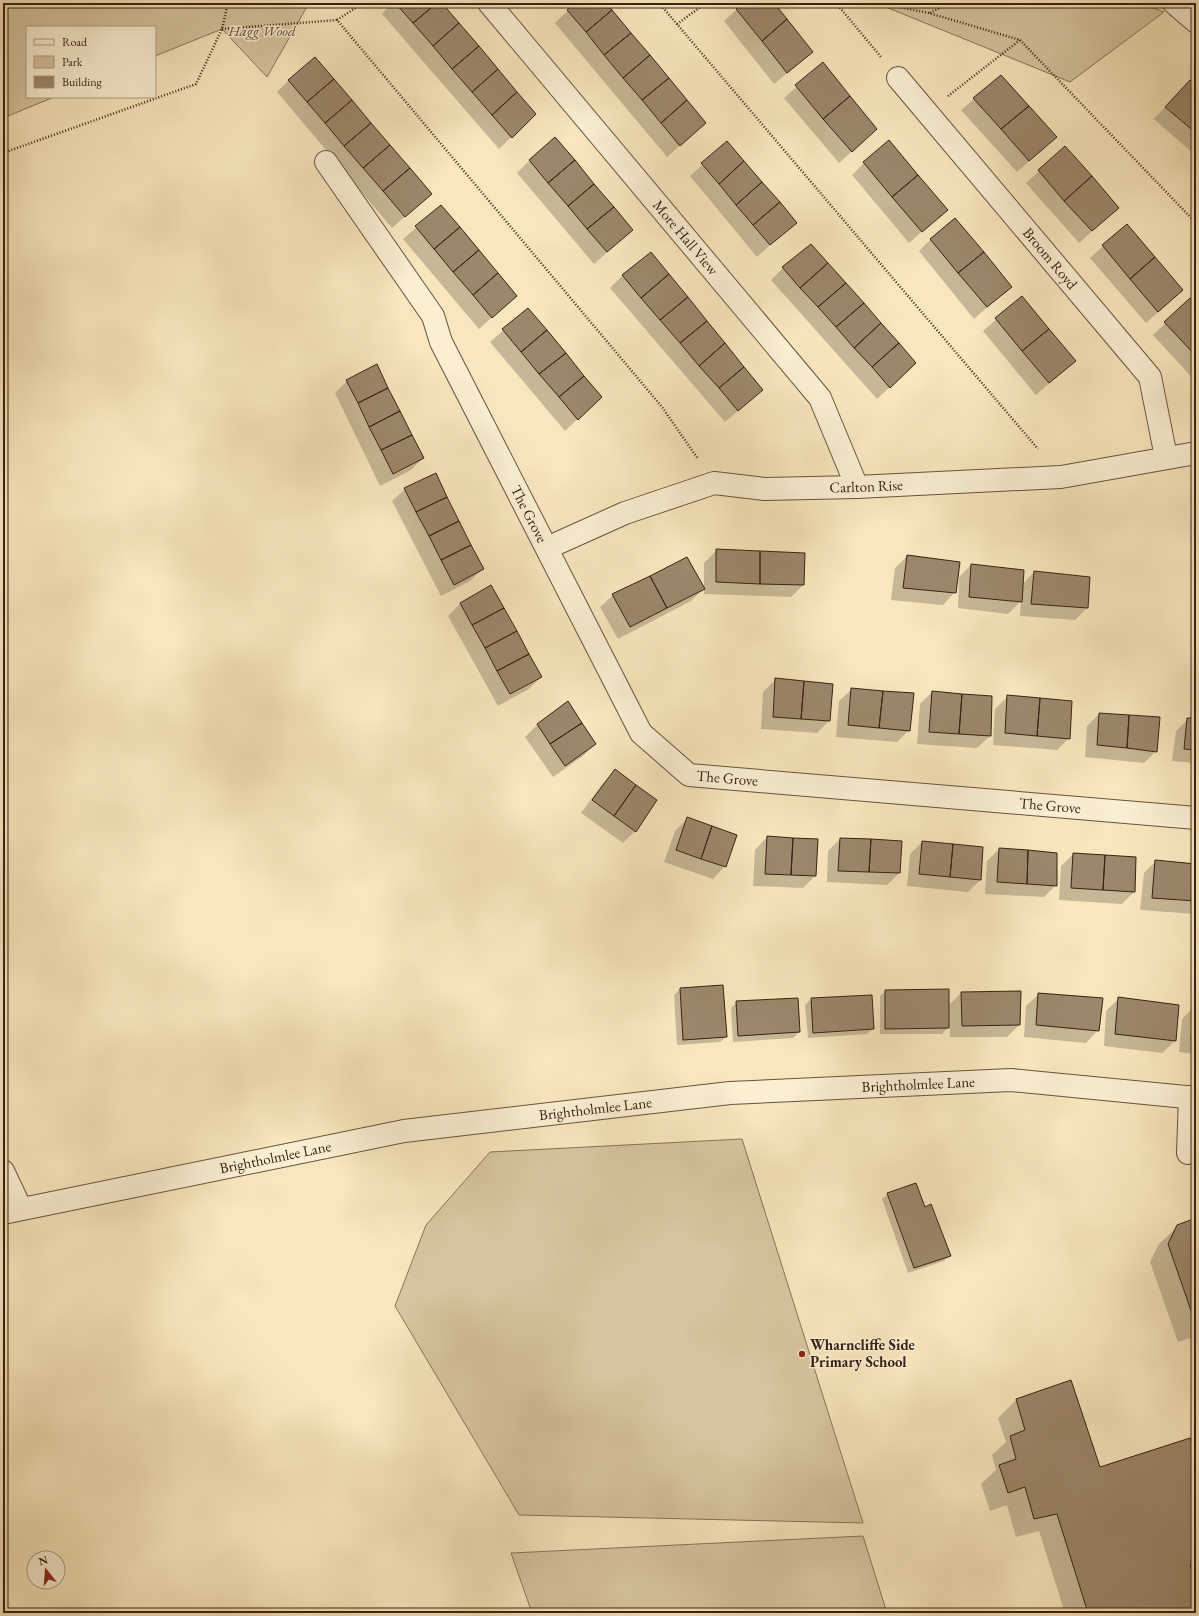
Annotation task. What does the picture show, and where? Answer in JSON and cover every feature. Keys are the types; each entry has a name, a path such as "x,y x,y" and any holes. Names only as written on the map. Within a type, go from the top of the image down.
{"street":[{"name":"More Hall View","path":"489,3 820,398 857,487"},
{"path":"1174,3 1196,22"},
{"name":"Broom Royd","path":"898,78 1150,377 1166,457"},
{"name":"The Grove","path":"326,162 433,316 441,342 641,733 689,775 1196,818"},
{"name":"Carlton Rise","path":"547,548 625,513 714,483 765,489 857,487 1061,477 1166,457 1196,453"},
{"name":"Brightholmlee Lane","path":"12,1211 404,1131 730,1093 1011,1080 1193,1098"},
{"path":"1188,1153 1193,1098"},
{"path":"3,1171 12,1211"}],"path":[{"path":"3,153 196,84 222,29 228,3"},
{"path":"222,29 337,20 363,3"},
{"path":"659,3 1061,477"},
{"path":"677,24 706,3"},
{"path":"836,3 898,78"},
{"path":"878,3 929,13 1020,40 1196,223"},
{"path":"929,13 949,3"},
{"path":"337,20 662,407 714,483"},
{"path":"927,112 1020,40"}],"green space":[{"name":"Hagg Wood","path":"3,3 309,3 267,77 222,29 156,56 156,26 26,26 26,98 52,98 3,118"},
{"path":"876,3 1139,3 1164,12 1070,82"},
{"path":"742,1139 863,1523 519,1515 395,1306 426,1225 490,1152"},
{"path":"863,1536 887,1613 532,1613 511,1553"}],"building":[{"path":"395,3 437,3 413,23"},
{"path":"437,3 442,3 459,23 433,46 413,23"},
{"path":"575,3 606,3 612,10 586,32 567,10"},
{"path":"742,3 774,3 787,19 762,41 736,9"},
{"path":"612,10 631,33 604,55 586,32"},
{"path":"787,19 813,52 787,73 762,41"},
{"path":"459,23 479,46 452,69 433,46"},
{"path":"631,33 650,55 623,78 604,55"},
{"path":"479,46 498,69 472,92 452,69"},
{"path":"650,55 669,78 642,100 623,78"},
{"path":"315,57 334,79 307,102 288,80"},
{"path":"823,62 850,96 823,119 795,85"},
{"path":"498,69 517,92 492,115 472,92"},
{"path":"1001,75 1029,106 1001,129 973,98"},
{"path":"669,78 687,100 661,123 642,100"},
{"path":"334,79 352,100 325,123 307,102"},
{"path":"1190,80 1196,85 1196,133 1165,107"},
{"path":"517,92 536,114 512,138 492,115"},
{"path":"850,96 877,129 852,152 823,119"},
{"path":"352,100 371,123 344,146 325,123"},
{"path":"687,100 706,123 680,146 661,123"},
{"path":"1029,106 1057,137 1029,161 1001,129"},
{"path":"371,123 390,145 363,168 344,146"},
{"path":"555,137 575,160 548,183 529,160"},
{"path":"889,140 918,175 892,197 863,162"},
{"path":"727,141 744,161 719,184 701,163"},
{"path":"390,145 410,168 383,191 363,168"},
{"path":"1065,146 1092,176 1064,201 1038,170"},
{"path":"575,160 594,184 568,206 548,183"},
{"path":"744,161 762,182 736,205 719,184"},
{"path":"410,168 432,194 405,217 383,191"},
{"path":"918,175 948,210 922,232 892,197"},
{"path":"1092,176 1119,208 1092,231 1064,201"},
{"path":"762,182 780,202 753,225 736,205"},
{"path":"594,184 614,207 587,229 568,206"},
{"path":"780,202 797,223 770,245 753,225"},
{"path":"441,205 460,227 434,249 415,226"},
{"path":"614,207 633,230 607,252 587,229"},
{"path":"955,218 984,252 958,273 930,239"},
{"path":"1127,224 1155,257 1130,279 1102,245"},
{"path":"460,227 479,250 453,272 434,249"},
{"path":"811,244 828,263 800,288 782,267"},
{"path":"479,250 498,273 473,295 453,272"},
{"path":"651,252 669,274 641,298 622,275"},
{"path":"984,252 1012,287 987,307 958,273"},
{"path":"1155,257 1183,290 1158,312 1130,279"},
{"path":"828,263 846,283 818,307 800,288"},
{"path":"498,273 517,296 492,318 473,295"},
{"path":"669,274 688,297 660,320 641,298"},
{"path":"846,283 864,303 836,327 818,307"},
{"path":"1022,296 1049,329 1022,351 995,318"},
{"path":"688,297 707,321 680,343 660,320"},
{"path":"1190,298 1196,305 1195,355 1164,322"},
{"path":"864,303 881,323 854,348 836,327"},
{"path":"528,308 547,330 521,352 502,329"},
{"path":"707,321 725,343 699,366 680,343"},
{"path":"881,323 899,343 872,367 854,348"},
{"path":"1049,329 1076,361 1049,383 1022,351"},
{"path":"547,330 566,353 539,374 521,352"},
{"path":"725,343 744,367 719,388 699,366"},
{"path":"899,343 916,363 890,388 872,367"},
{"path":"566,353 584,376 559,397 539,374"},
{"path":"377,364 388,388 358,403 346,380"},
{"path":"744,367 763,390 738,411 719,388"},
{"path":"584,376 602,397 578,420 559,397"},
{"path":"388,388 400,411 369,427 358,403"},
{"path":"400,411 412,435 381,450 369,427"},
{"path":"412,435 424,458 393,474 381,450"},
{"path":"436,473 447,497 416,512 404,488"},
{"path":"447,497 459,521 429,536 416,512"},
{"path":"459,521 471,545 441,560 429,536"},
{"path":"471,545 484,569 454,585 441,560"},
{"path":"716,549 760,551 760,584 716,582"},
{"path":"760,551 805,553 804,585 760,584"},
{"path":"907,555 960,562 956,593 903,588"},
{"path":"687,557 705,589 667,608 650,576"},
{"path":"971,564 1024,570 1022,602 969,597"},
{"path":"1034,571 1090,577 1088,608 1031,604"},
{"path":"650,576 667,608 630,627 612,594"},
{"path":"491,585 504,608 472,625 460,603"},
{"path":"504,608 517,631 485,648 472,625"},
{"path":"517,631 529,654 497,671 485,648"},
{"path":"529,654 542,677 510,694 497,671"},
{"path":"775,678 804,681 801,719 773,717"},
{"path":"804,681 833,684 830,721 801,719"},
{"path":"851,688 883,691 879,728 848,725"},
{"path":"883,691 914,693 910,731 879,728"},
{"path":"932,691 962,694 959,734 929,732"},
{"path":"962,694 992,696 991,736 959,734"},
{"path":"1007,695 1040,698 1037,736 1005,733"},
{"path":"1040,698 1072,701 1070,739 1037,736"},
{"path":"568,701 582,723 550,744 537,724"},
{"path":"1099,713 1129,715 1127,748 1097,745"},
{"path":"1129,715 1160,717 1157,752 1127,748"},
{"path":"1187,718 1196,718 1196,750 1184,749"},
{"path":"582,723 596,744 565,766 550,744"},
{"path":"615,769 636,785 614,816 592,800"},
{"path":"636,785 657,800 636,832 614,816"},
{"path":"687,817 712,826 701,859 676,850"},
{"path":"712,826 737,835 726,867 701,859"},
{"path":"767,836 793,838 791,875 765,874"},
{"path":"793,838 818,839 816,876 791,875"},
{"path":"840,838 871,839 869,872 838,871"},
{"path":"871,839 902,841 900,873 869,872"},
{"path":"922,841 953,844 950,877 919,874"},
{"path":"953,844 983,847 981,880 950,877"},
{"path":"999,848 1028,850 1027,884 997,882"},
{"path":"1028,850 1057,853 1057,886 1027,884"},
{"path":"1073,853 1105,855 1103,890 1071,888"},
{"path":"1105,855 1136,857 1135,892 1103,890"},
{"path":"1155,860 1196,864 1196,901 1152,898"},
{"path":"723,985 727,1037 683,1040 680,988"},
{"path":"949,989 949,1028 885,1029 885,990"},
{"path":"1021,991 1020,1025 962,1026 961,992"},
{"path":"1038,993 1103,998 1099,1031 1036,1025"},
{"path":"872,995 874,1029 813,1033 811,998"},
{"path":"1118,997 1179,1005 1176,1041 1115,1034"},
{"path":"798,998 800,1032 738,1036 736,1001"},
{"path":"1194,1006 1196,1006 1196,1041 1191,1040"},
{"path":"916,1183 925,1207 931,1204 951,1256 914,1268 887,1193"},
{"path":"1196,1218 1196,1325 1168,1244 1177,1225"},
{"path":"1071,1380 1100,1467 1190,1438 1196,1454 1196,1563 1190,1565 1196,1583 1196,1613 1088,1613 1057,1514 1034,1519 1025,1487 1008,1493 999,1465 1016,1459 1010,1436 1025,1430 1016,1399"}],"place":[{"name":"Wharncliffe Side Primary School","path":"802,1354"}]}
